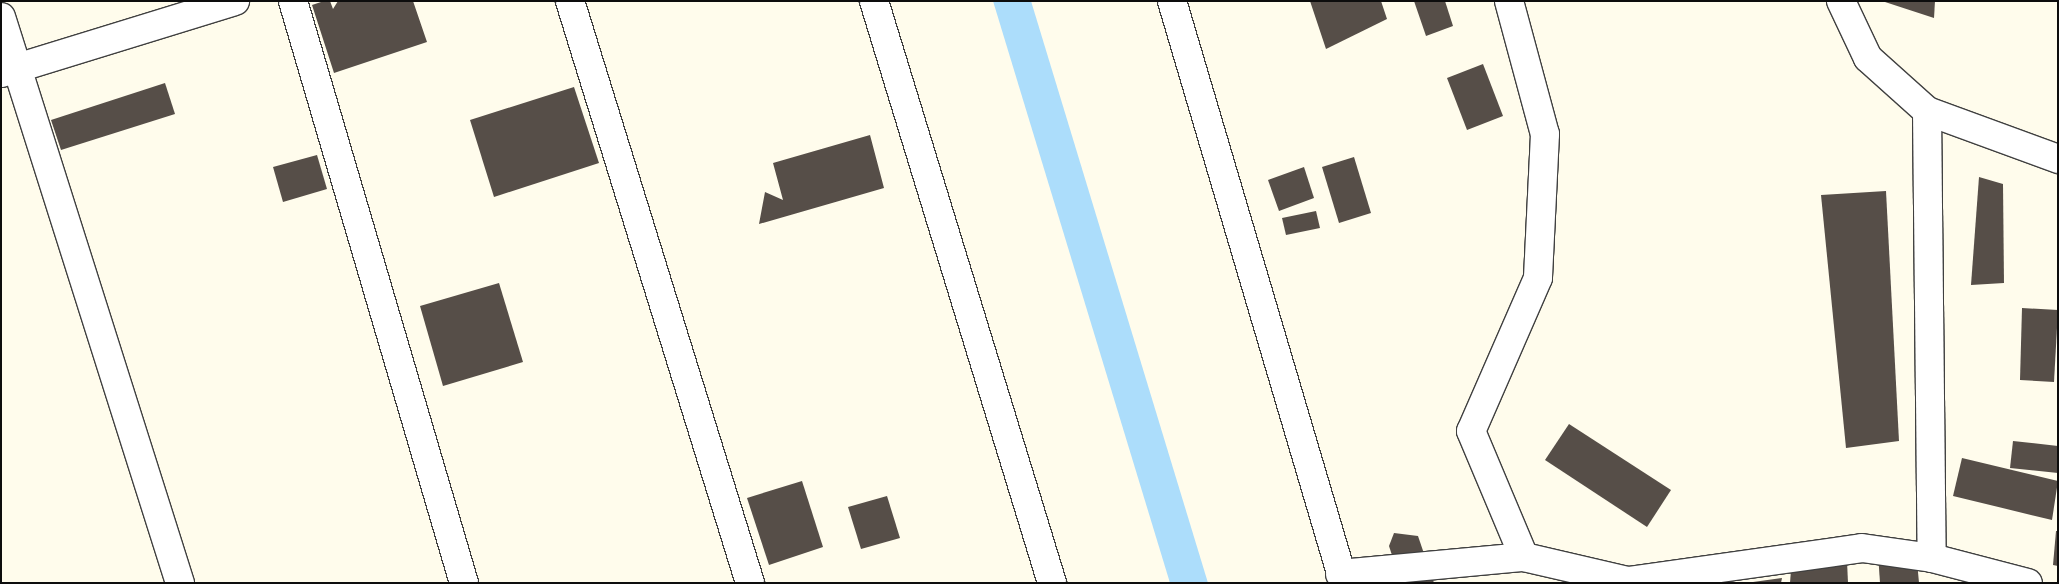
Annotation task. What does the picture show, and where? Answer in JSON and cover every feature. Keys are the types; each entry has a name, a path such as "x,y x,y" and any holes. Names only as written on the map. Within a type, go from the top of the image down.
{"street":[{"path":"9,71 235,1"},
{"path":"292,1 464,583"},
{"path":"570,1 750,583"},
{"path":"874,1 1052,583"},
{"path":"1172,1 1342,578 1524,557 1628,581 1862,548 1932,558 2028,583"},
{"path":"1509,1 1546,134 1538,278 1471,431 1524,557"},
{"path":"1841,1 1868,58 1927,111 2058,159"},
{"path":"1,17 9,71 180,583"},
{"path":"1927,111 1932,558"}],"water":[{"path":"993,1 1031,1 1208,583 1170,583"}],"building":[{"path":"330,1 333,9 338,1 413,1 427,42 334,73 312,5"},
{"path":"1310,1 1381,1 1387,19 1326,49"},
{"path":"1414,1 1445,1 1453,26 1426,36"},
{"path":"1935,1 1934,18 1885,2"},
{"path":"1483,64 1503,116 1467,130 1447,78"},
{"path":"165,83 175,114 61,150 51,120"},
{"path":"574,87 599,163 494,197 470,120"},
{"path":"870,135 884,188 759,224 765,192 783,200 773,163"},
{"path":"317,155 327,189 283,202 273,167"},
{"path":"1354,157 1371,213 1339,223 1322,167"},
{"path":"1304,167 1314,198 1279,211 1268,180"},
{"path":"1979,177 2003,184 2004,283 1971,285"},
{"path":"1886,191 1899,441 1846,448 1821,195"},
{"path":"1316,211 1320,228 1286,235 1282,218"},
{"path":"499,283 523,362 443,386 420,306"},
{"path":"2022,308 2058,310 2054,382 2020,380"},
{"path":"1569,424 1671,490 1647,527 1545,460"},
{"path":"2013,441 2058,446 2058,473 2010,468"},
{"path":"1962,458 2058,481 2052,520 1953,496"},
{"path":"802,481 823,547 769,565 747,498"},
{"path":"887,496 900,538 861,549 848,507"},
{"path":"2056,531 2058,531 2058,566 2053,565"},
{"path":"1394,533 1418,536 1434,583 1401,583 1389,546"},
{"path":"1916,550 1919,583 1880,583 1878,553"},
{"path":"1847,561 1848,583 1790,583 1791,570"},
{"path":"1782,578 1781,583 1753,583 1753,582"}]}
